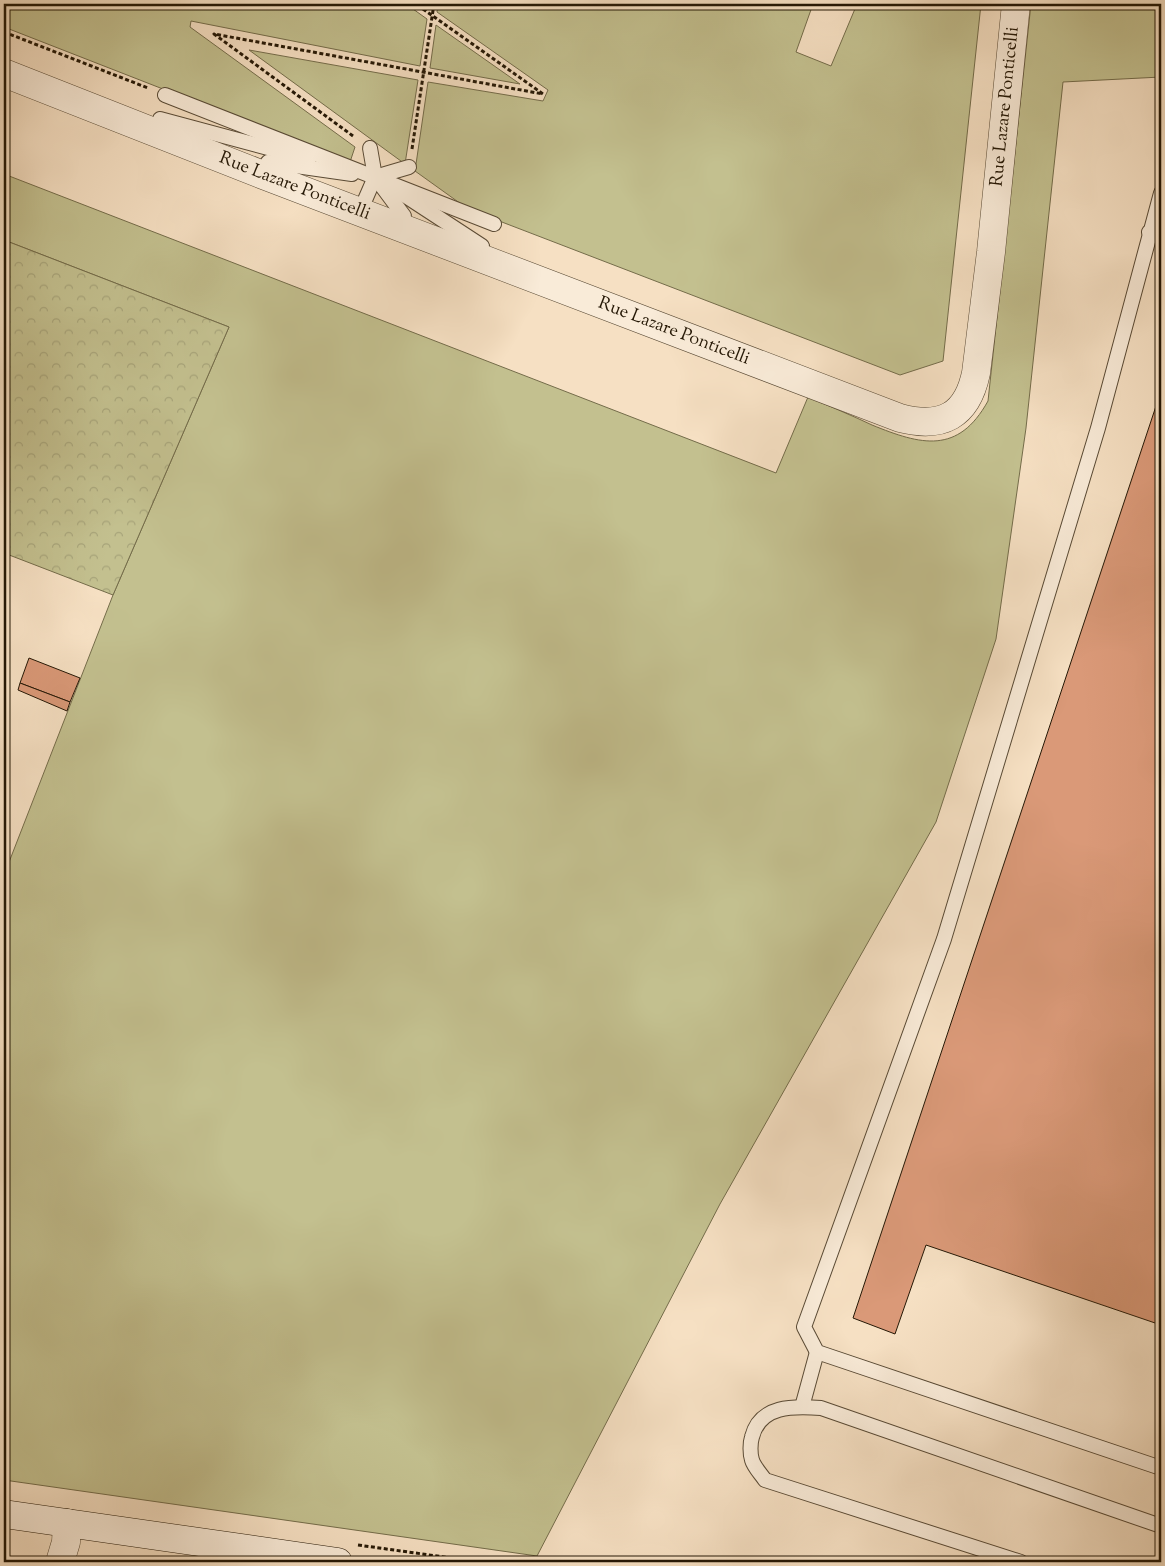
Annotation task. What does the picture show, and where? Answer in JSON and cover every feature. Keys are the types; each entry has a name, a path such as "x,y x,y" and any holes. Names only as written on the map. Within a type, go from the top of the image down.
{"street":[{"name":"Rue Lazare Ponticelli","path":"4,73 263,175 900,418 915,422 932,422 948,418 959,411 973,390 991,252 1016,4"},
{"path":"4,1514 338,1562"},
{"path":"60,1562 66,1542 67,1523"}],"lane":[{"path":"165,95 494,224"},
{"path":"160,119 376,177 482,246"},
{"path":"370,148 376,177 404,216"},
{"path":"268,162 376,177 409,167"},
{"path":"365,200 376,177"},
{"path":"802,1407 817,1352 804,1327 944,939 1155,234 1161,193"},
{"path":"817,1352 1161,1468"},
{"path":"1021,1562 764,1480 752,1460 751,1440 755,1425 763,1416 778,1409 820,1408 1161,1526"}],"path":[{"path":"370,148 214,34 424,74 543,94 416,4"},
{"path":"409,167 434,4"},
{"path":"4,32 165,95"}],"green space":[{"path":"4,4 301,4 304,6 306,4 406,4 427,19 420,66 191,21 190,27 355,147 350,162 4,27"},
{"path":"438,4 813,4 796,52 831,66 857,4 981,4 943,361 900,375 468,209 415,171 428,82 543,101 548,90 437,12"},
{"path":"1031,4 1161,4 1161,77 1063,82 1026,428 996,639 936,822 720,1204 537,1556 4,1480 4,875 113,595 229,327 4,240 4,174 776,473 808,397 890,432 922,440 937,441 951,438 964,430 976,418 988,401"},
{"path":"436,25 520,84 430,68"},
{"path":"249,50 418,80 405,164"},
{"path":"4,240 229,327 113,595 4,553"}],"building":[{"path":"1161,391 1161,1325 926,1245 895,1334 853,1318"},
{"path":"29,658 80,678 70,702 20,683"},
{"path":"20,683 70,702 67,711 18,690"}]}
